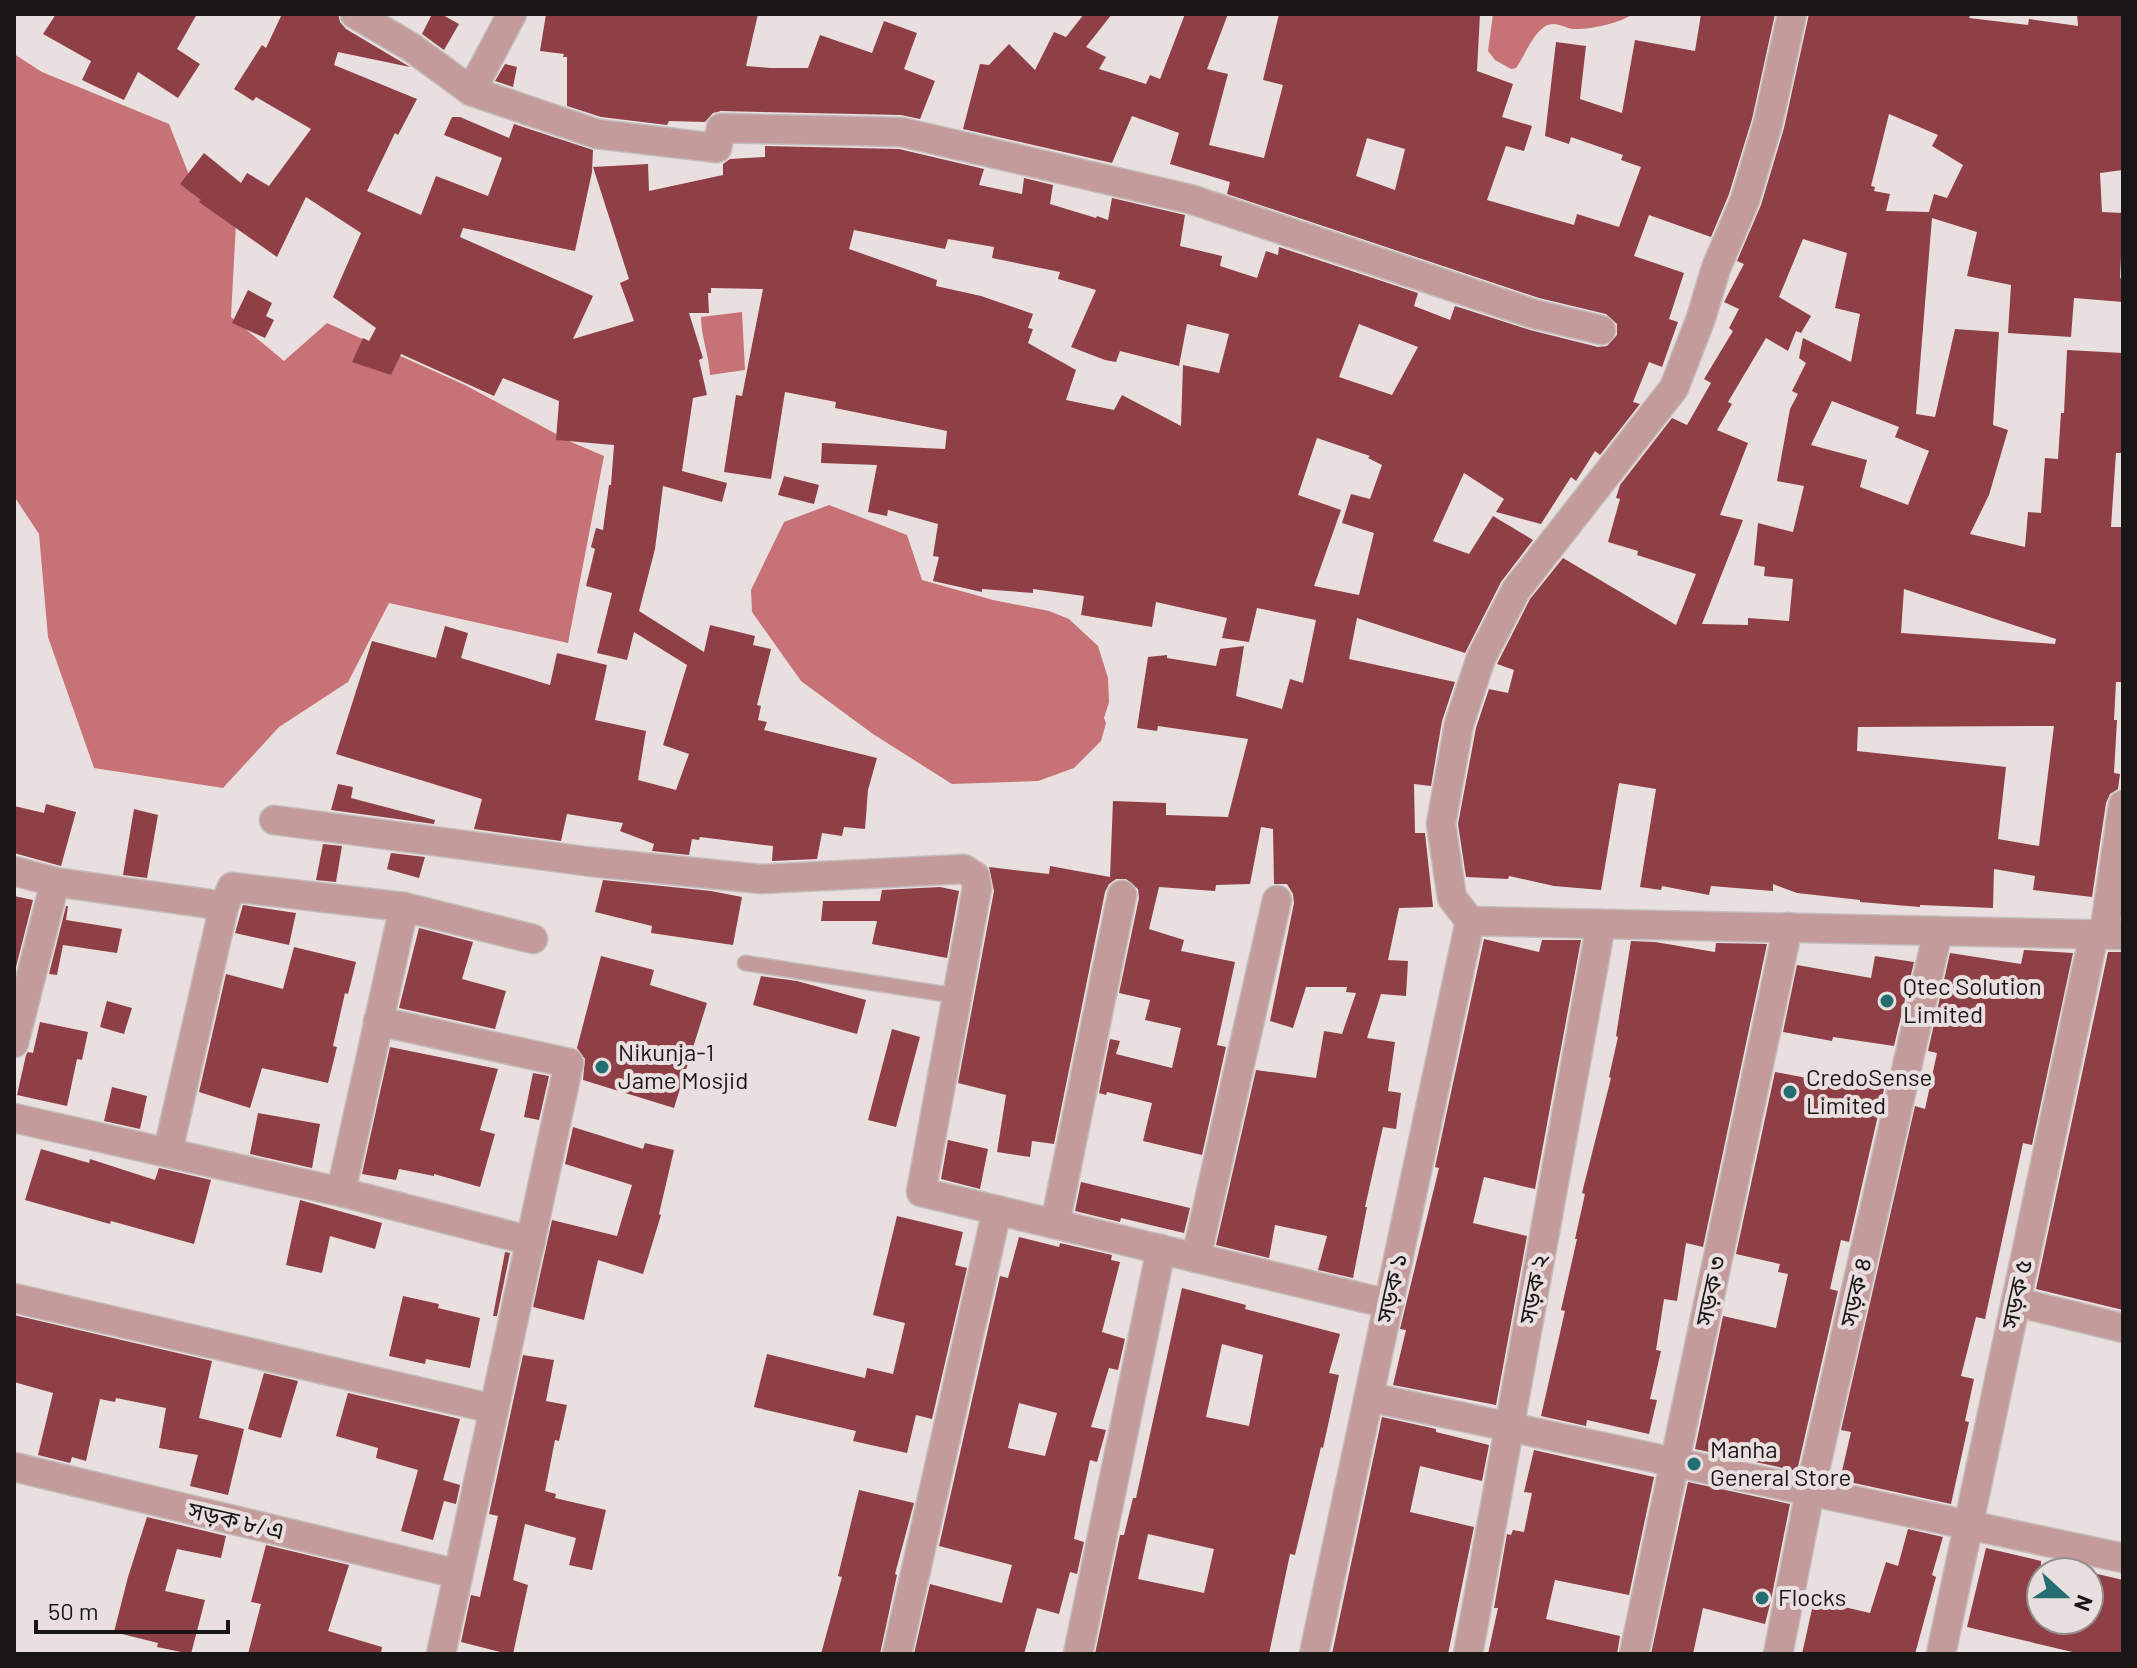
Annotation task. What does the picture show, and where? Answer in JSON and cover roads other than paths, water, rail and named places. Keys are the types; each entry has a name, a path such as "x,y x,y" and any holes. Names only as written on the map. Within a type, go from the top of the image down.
{"street":[{"path":"355,14 411,47 471,91 597,134 717,148 721,128 901,132 1190,199 1534,314 1601,330"},
{"path":"471,91 512,14"},
{"path":"1792,14 1768,123 1745,200 1716,268 1674,388 1516,590 1481,658 1459,724 1441,824 1452,898 1470,921 2107,934"},
{"name":"সড়ক ৫","path":"1941,1654 2016,1302 2107,934 2123,805"},
{"path":"274,820 592,862 761,879 964,869 975,876 977,888 921,1192 1389,1304"},
{"path":"14,871 55,882 224,906"},
{"path":"14,1043 55,882"},
{"path":"168,1151 224,906 232,887 404,907 533,939"},
{"path":"1055,1224 1122,895"},
{"path":"1196,1258 1277,900"},
{"path":"341,1192 404,907"},
{"name":"সড়ক ১","path":"1314,1654 1470,921"},
{"name":"সড়ক ২","path":"1468,1654 1601,924"},
{"name":"সড়ক ৩","path":"1634,1654 1788,927"},
{"name":"সড়ক ৪","path":"1778,1654 1810,1491 1938,931"},
{"path":"378,1021 569,1063 441,1654"},
{"path":"14,1118 341,1192 531,1241"},
{"path":"897,1654 997,1210"},
{"path":"1078,1654 1161,1249"},
{"path":"14,1298 494,1409"},
{"path":"2016,1302 2123,1328"},
{"path":"1369,1397 2123,1558"},
{"name":"সড়ক ৮/এ","path":"14,1467 458,1574"}],"lane":[{"path":"745,963 957,996"}],"place":[{"name":"Qtec Solution Limited","path":"1887,1001"},
{"name":"Nikunja-1 Jame Mosjid","path":"602,1067"},
{"name":"CredoSense Limited","path":"1790,1092"},
{"name":"Manha General Store","path":"1694,1464"},
{"name":"Flocks","path":"1762,1598"}]}
